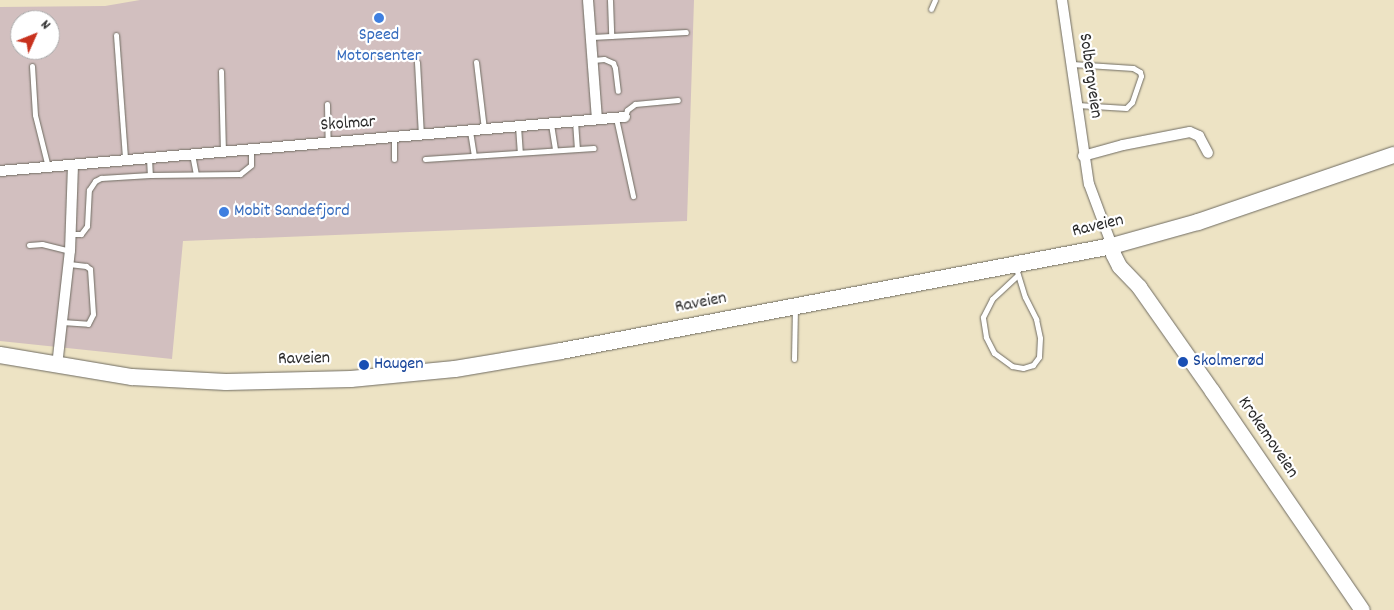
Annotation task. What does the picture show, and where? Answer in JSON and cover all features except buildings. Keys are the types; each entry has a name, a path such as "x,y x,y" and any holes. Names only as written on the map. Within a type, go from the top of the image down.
{"main road":[{"name":"Raveien","path":"0,356 132,378 213,381 351,379 455,369 561,352 794,306 1017,269 1112,246 1198,222 1394,155"},
{"name":"Krokemoveien","path":"1112,246 1122,251 1139,287 1362,610"}],"street":[{"path":"588,0 597,119"},
{"name":"Solbergveien","path":"1062,0 1083,156 1089,184 1112,246"},
{"name":"Skolmar","path":"0,171 621,118"},
{"path":"1083,156 1114,147 1190,132 1199,136 1208,153"},
{"path":"57,366 69,264 73,166"}],"lane":[{"path":"610,0 611,36"},
{"path":"931,8 935,0"},
{"path":"592,37 686,32"},
{"path":"116,35 125,159"},
{"path":"593,60 604,59 613,63 618,91"},
{"path":"417,62 421,136"},
{"path":"476,62 484,130"},
{"path":"1072,64 1133,68 1138,69 1141,76 1132,102 1126,108 1076,105"},
{"path":"32,66 35,115 48,167"},
{"path":"220,71 223,151"},
{"path":"634,196 621,118 635,104 678,100"},
{"path":"327,104 328,142"},
{"path":"575,121 577,148"},
{"path":"551,123 555,150"},
{"path":"518,126 520,152"},
{"path":"470,131 474,156"},
{"path":"394,138 394,159"},
{"path":"426,159 594,148"},
{"path":"71,234 81,234 87,226 89,190 95,181 114,176 240,174 251,165 251,149"},
{"path":"192,154 196,174"},
{"path":"149,157 150,175"},
{"path":"29,245 42,244 70,251"},
{"path":"62,322 88,324 93,314 90,269 86,266 69,264"},
{"path":"1017,269 1036,319 1040,338 1039,357 1033,365 1023,368 1012,366 994,353 986,337 983,317 992,299 1017,269"},
{"path":"794,306 796,316 794,359"}],"shaded area":[{"path":"140,0 694,0 687,221 183,241 172,359 0,341 0,7 105,6"}],"place":[{"name":"Speed Motorsenter","path":"379,18"},
{"name":"Mobit Sandefjord","path":"224,212"},
{"name":"Skolmerød","path":"1183,362"},
{"name":"Haugen","path":"364,365"}]}
